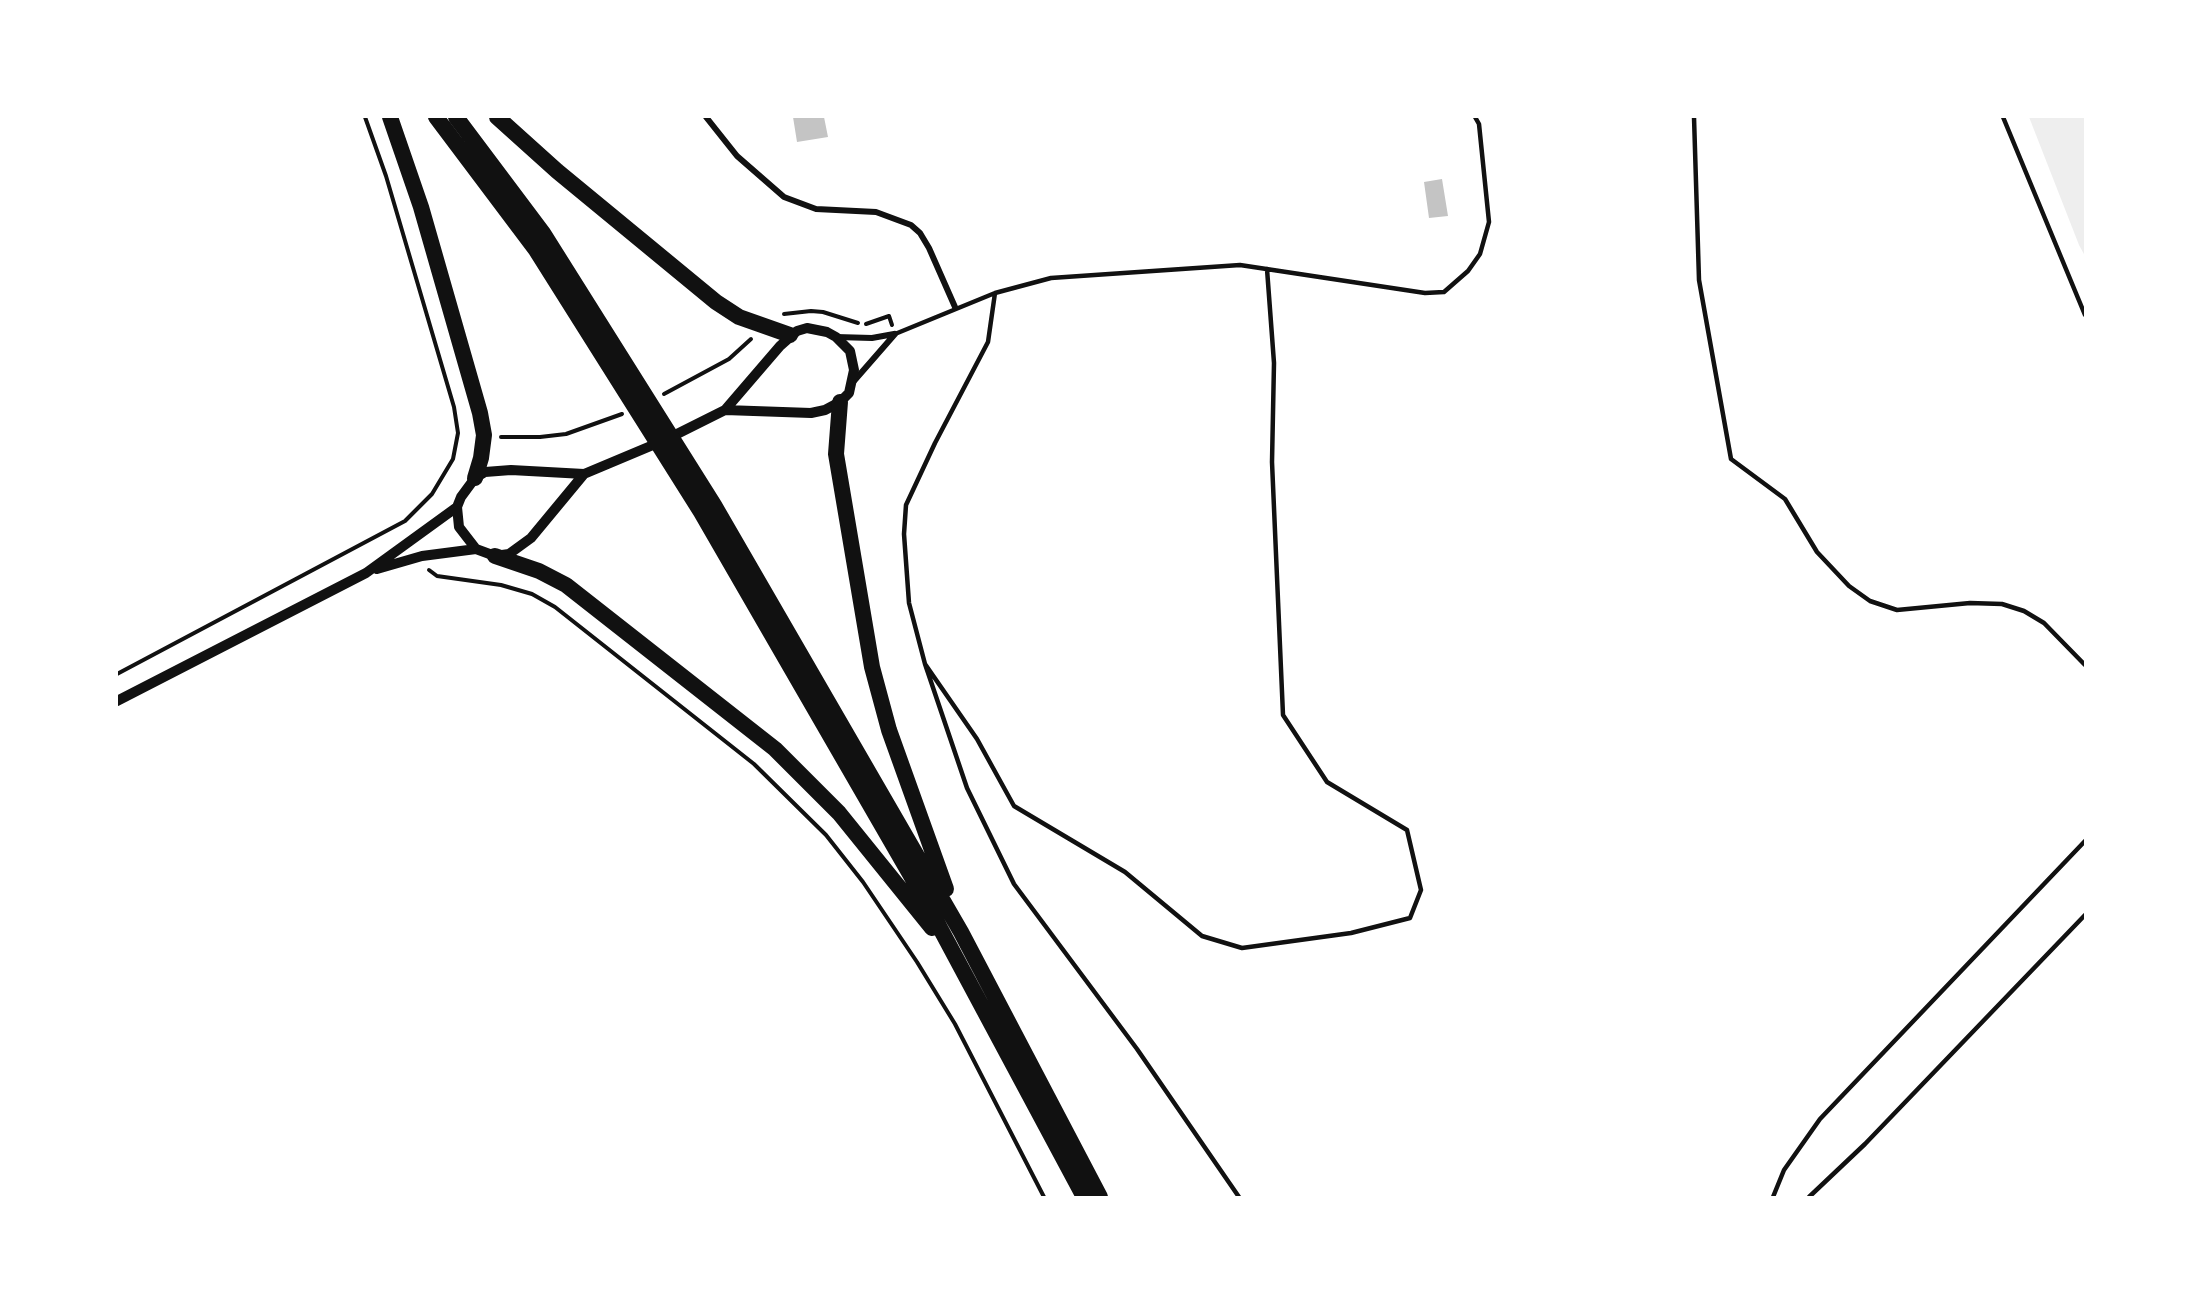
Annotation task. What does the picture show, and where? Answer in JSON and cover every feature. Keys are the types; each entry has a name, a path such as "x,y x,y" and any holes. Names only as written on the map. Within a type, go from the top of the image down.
{"highway":[{"path":"390,117 421,207 477,402 484,435 482,458 475,478"},
{"path":"436,117 536,250 621,370"},
{"path":"456,117 543,233 621,370 707,508 961,932 1100,1197"},
{"path":"497,117 685,278 739,317 790,335"},
{"path":"840,402 836,454 872,667 889,730 961,932"},
{"path":"707,508 786,656 963,970 1084,1197"},
{"path":"495,556 539,571 566,585 775,749 839,813 893,877 963,970"}],"street":[{"path":"706,117 737,156 784,197 816,209 876,212 911,225 920,233 929,248 955,307"},
{"path":"117,701 366,573 414,541 457,507 475,478 485,472 497,470 584,474 665,440 725,410 790,335 807,328 818,328 836,337 850,351 852,383 849,393 840,402 825,410 811,413 725,410"},
{"path":"836,337 872,338 895,334"},
{"path":"852,383 895,334"},
{"path":"366,573 422,556 476,549 495,556 519,549 531,538 584,474"},
{"path":"457,507 459,527 476,549"}],"lane":[{"path":"895,334 955,307 995,293 1051,278 1240,265 1425,294 1444,292 1468,271 1480,254 1489,222 1480,135 1475,117"},
{"path":"1694,117 1699,280 1731,459 1785,499 1817,552 1849,586 1870,601 1897,609 1970,603 2002,604 2024,611 2044,623 2085,665"},
{"path":"2003,117 2085,315"},
{"path":"925,664 976,739 1014,806 1125,872 1202,936 1242,948 1351,933 1410,918 1421,891 1407,830 1327,782 1283,715 1272,462 1275,363 1267,269"},
{"path":"995,293 988,342 906,504 904,534 909,603 925,664 967,788 1014,884 1130,1040 1239,1197"},
{"path":"1773,1197 1784,1170 1820,1119 2085,841"},
{"path":"1809,1197 1865,1144 2085,915"}],"path":[{"path":"117,674 405,521 423,506 453,459 459,433 454,407 386,176 364,117"},
{"path":"660,396 729,359 744,347 761,326 766,312 785,314 811,310 857,323 879,321 889,316 895,334"},
{"path":"459,433 540,437 566,434 628,411"},
{"path":"405,521 414,541"},
{"path":"422,556 430,572 437,576 501,585 532,594 555,607 753,764 826,835 864,882 933,988 965,1044 1044,1197"}],"shaded area":[{"path":"2029,117 2085,117 2085,256 2079,245"}],"building":[{"path":"793,117 824,117 828,137 797,142"},
{"path":"1442,179 1448,216 1429,218 1424,182"}]}
